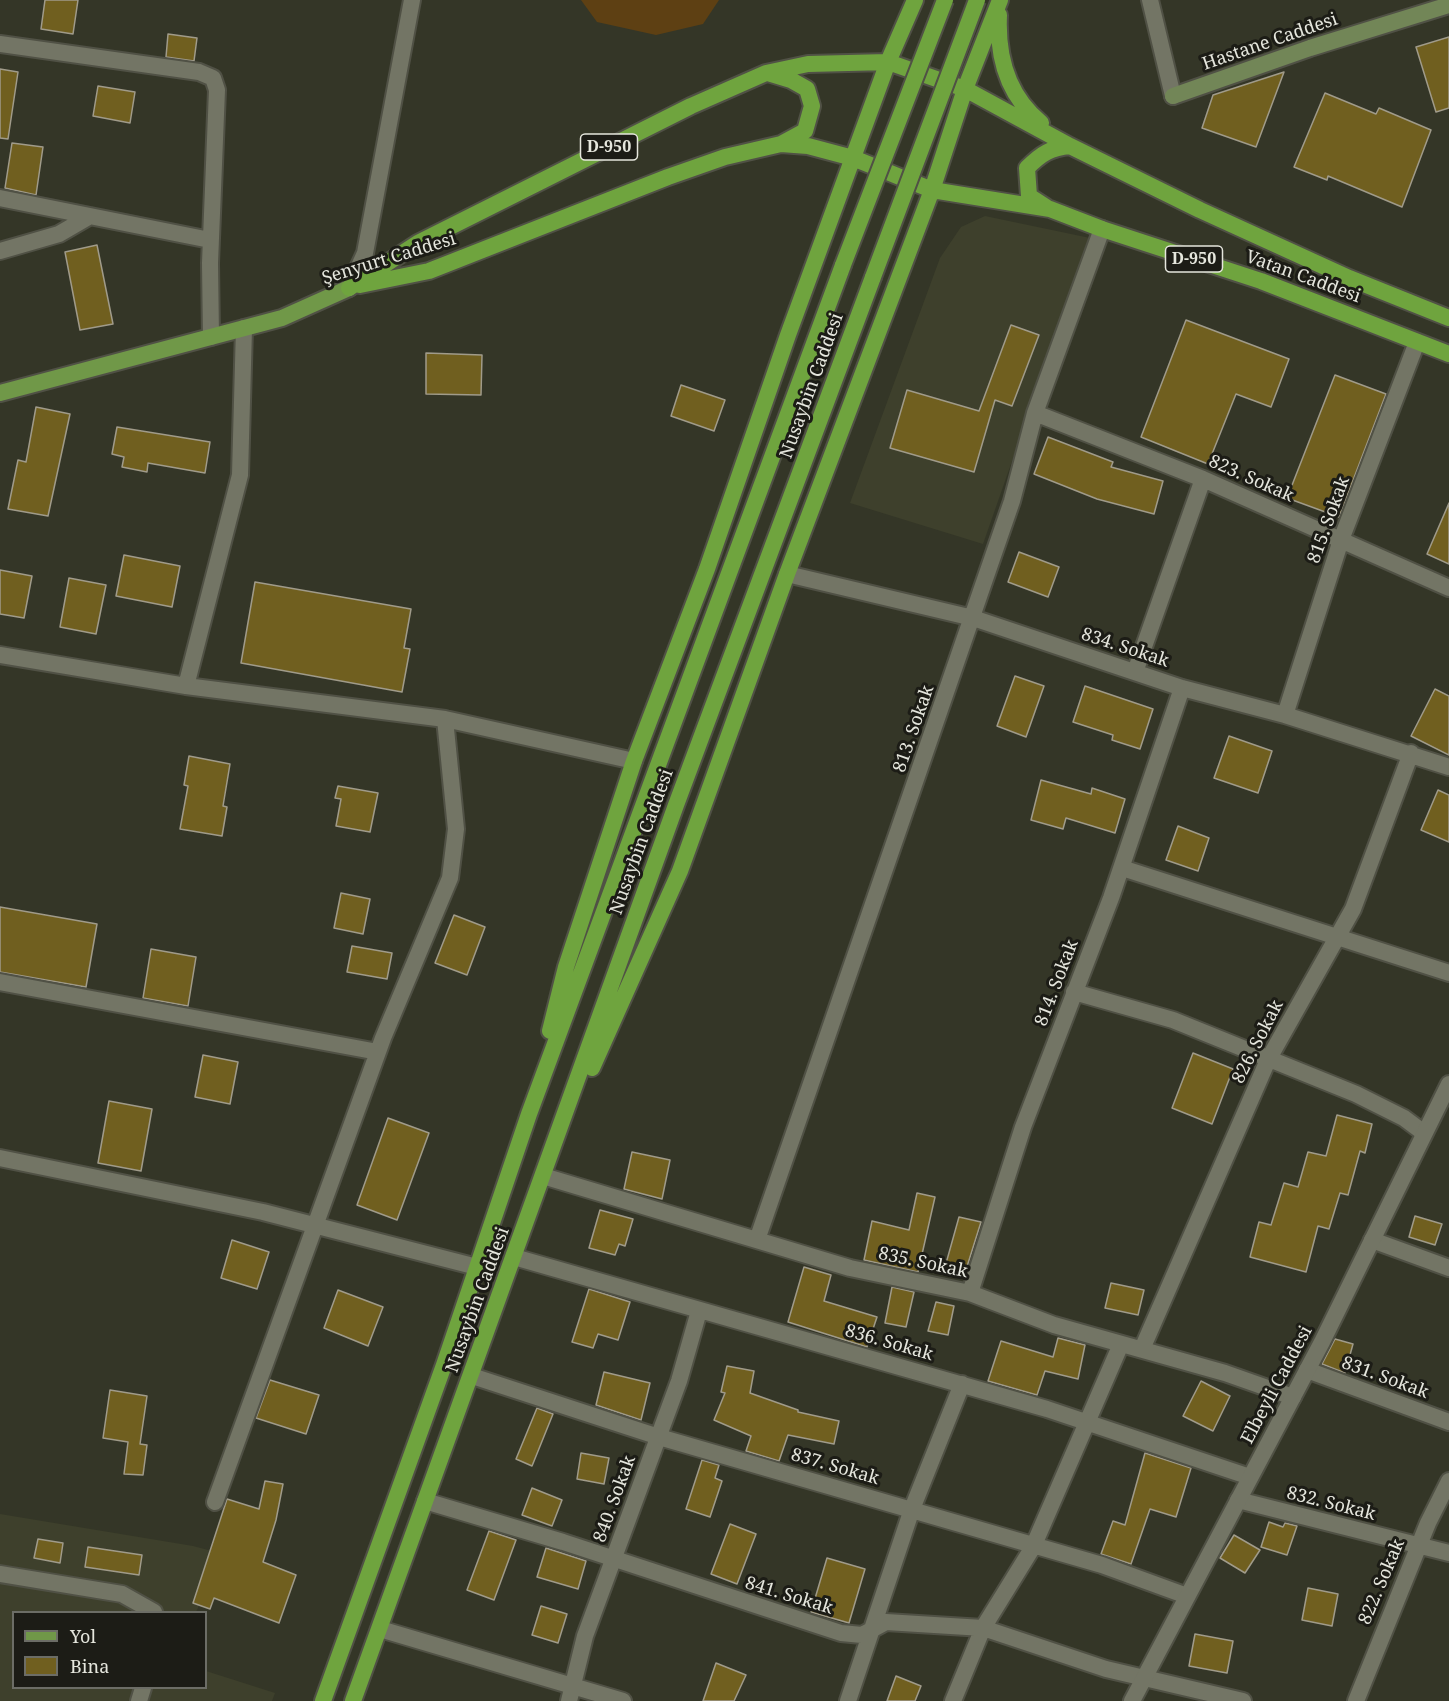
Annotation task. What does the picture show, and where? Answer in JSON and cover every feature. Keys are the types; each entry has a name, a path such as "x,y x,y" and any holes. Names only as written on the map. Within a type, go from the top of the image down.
{"highway":[{"path":"529,1114 566,967 634,761 707,569 788,335 888,63 915,0"},
{"name":"Nusaybin Caddesi","path":"323,1701 477,1268 529,1114 843,266 945,0"},
{"name":"Nusaybin Caddesi","path":"353,1701 676,805 977,0"},
{"path":"543,1176 680,871 787,574 932,190 965,89 1000,0"},
{"path":"1000,0 998,37 1002,67 1025,109 1070,146"},
{"name":"D-950","path":"349,288 418,243 691,106 766,72 808,64 888,63 965,89"},
{"path":"766,72 791,80 807,89 812,106 805,131 781,144"},
{"name":"Vatan Caddesi","path":"965,89 1070,146 1349,278 1449,318"},
{"name":"Şenyurt Caddesi","path":"349,288 429,271 668,177 725,157 781,144 808,146 853,158"},
{"path":"1050,209 1029,196 1027,168 1040,155 1052,148 1070,146"},
{"name":"D-950","path":"853,158 932,190"},
{"name":"Vatan Caddesi","path":"932,190 1050,209 1102,229 1261,281 1449,354"}],"main road":[{"name":"Hastane Caddesi","path":"1173,96 1310,48 1449,5"},
{"name":"Şenyurt Caddesi","path":"0,393 282,318 349,288"}],"street":[{"path":"349,288 365,253 412,0"},
{"path":"1150,0 1173,96"},
{"path":"0,44 199,72 213,78 217,90 210,240 210,337"},
{"path":"0,198 210,240"},
{"path":"0,251 59,234 90,216"},
{"name":"813. Sokak","path":"757,1240 973,618 1012,501 1035,413 1102,229"},
{"path":"186,686 240,475 244,328"},
{"name":"815. Sokak","path":"1285,715 1341,540 1417,342"},
{"name":"823. Sokak","path":"1035,413 1203,479 1449,588"},
{"path":"1135,672 1203,479"},
{"name":"834. Sokak","path":"787,574 973,618 1182,688 1285,715 1411,753 1449,767"},
{"path":"0,655 186,686 445,719 634,761"},
{"name":"814. Sokak","path":"970,1293 1023,1126 1122,868 1182,688"},
{"path":"215,1502 378,1052 450,878 456,829 445,719"},
{"name":"826. Sokak","path":"1142,1350 1268,1060 1353,909 1411,753"},
{"path":"1122,868 1449,973"},
{"path":"0,982 378,1052"},
{"path":"1074,992 1173,1020 1356,1094 1404,1118 1424,1133"},
{"name":"Elbeyli Caddesi","path":"1132,1701 1307,1370 1424,1133 1443,1109 1449,1084"},
{"path":"0,1158 315,1224 477,1268"},
{"name":"835. Sokak","path":"543,1176 850,1268 970,1293 1054,1325 1225,1373 1293,1396"},
{"path":"1372,1240 1449,1268"},
{"name":"836. Sokak","path":"514,1257 962,1384 1089,1423 1250,1477"},
{"name":"840. Sokak","path":"571,1693 585,1636 679,1381 699,1311"},
{"path":"953,1701 983,1628 1034,1547 1121,1344"},
{"name":"831. Sokak","path":"1307,1370 1449,1422"},
{"name":"837. Sokak","path":"472,1376 659,1437 1102,1565 1187,1596"},
{"path":"848,1701 874,1629 912,1509 962,1384"},
{"name":"822. Sokak","path":"1356,1701 1418,1546 1449,1481"},
{"name":"832. Sokak","path":"1238,1500 1449,1553"},
{"name":"841. Sokak","path":"425,1501 563,1542 841,1633 862,1635 886,1622 983,1628 1144,1679 1243,1701"},
{"path":"0,1574 122,1594 152,1611"},
{"path":"380,1629 571,1693 623,1701"}],"shaded area":[{"path":"581,0 719,0 703,24 656,35 597,22"},
{"path":"985,216 1090,238 983,544 850,503 940,258 961,227"},
{"path":"0,1514 193,1546 223,1554 196,1611 12,1611 12,1689 207,1689 207,1671 275,1693 272,1701 0,1701"}],"building":[{"path":"45,0 78,0 73,34 41,29"},
{"path":"168,34 197,38 194,61 166,57"},
{"path":"1449,37 1449,108 1436,112 1416,47"},
{"path":"0,69 18,72 8,139 0,138"},
{"path":"1284,72 1256,147 1202,128 1213,95"},
{"path":"98,86 135,92 130,123 93,116"},
{"path":"1325,93 1376,114 1379,108 1431,130 1402,207 1328,176 1327,180 1294,167"},
{"path":"12,143 43,147 36,195 5,188"},
{"path":"97,245 113,324 80,330 65,252"},
{"path":"1186,320 1289,359 1271,407 1236,394 1208,464 1141,437"},
{"path":"1011,325 1039,335 1012,406 995,400 974,472 890,448 907,390 979,411"},
{"path":"426,353 482,355 481,395 426,394"},
{"path":"1335,375 1386,394 1339,517 1287,498"},
{"path":"681,385 725,400 714,431 671,416"},
{"path":"36,407 70,414 48,516 8,509 18,460 26,462"},
{"path":"117,427 210,442 205,473 148,463 147,472 122,467 124,457 112,454"},
{"path":"1048,437 1113,462 1111,467 1163,481 1154,514 1097,499 1034,474"},
{"path":"1449,503 1449,564 1427,554"},
{"path":"1019,552 1059,567 1048,597 1008,582"},
{"path":"124,555 180,566 172,607 116,596"},
{"path":"0,570 32,576 24,618 0,614"},
{"path":"69,578 106,585 96,634 60,627"},
{"path":"255,582 411,609 404,648 410,649 402,692 241,663"},
{"path":"1015,676 1044,686 1026,737 997,726"},
{"path":"1085,686 1153,709 1140,749 1112,740 1113,735 1073,722"},
{"path":"1435,689 1449,696 1449,755 1411,736"},
{"path":"1229,736 1272,751 1258,793 1214,778"},
{"path":"189,756 230,764 223,806 227,807 222,836 180,829 188,786 184,785"},
{"path":"1041,780 1091,794 1092,788 1125,799 1115,833 1066,818 1063,829 1031,820"},
{"path":"338,786 378,793 370,832 336,826 341,799 335,798"},
{"path":"1438,790 1449,795 1449,842 1421,830"},
{"path":"1178,826 1209,838 1198,871 1166,860"},
{"path":"341,893 370,899 363,934 334,928"},
{"path":"0,907 97,924 86,987 0,972"},
{"path":"454,915 485,927 467,975 435,963"},
{"path":"352,946 392,953 387,979 347,972"},
{"path":"151,949 196,957 188,1006 143,998"},
{"path":"1193,1053 1233,1069 1212,1124 1172,1108"},
{"path":"203,1055 238,1062 230,1104 195,1097"},
{"path":"109,1101 152,1109 141,1171 98,1163"},
{"path":"1337,1115 1372,1124 1365,1153 1360,1151 1348,1195 1340,1193 1329,1229 1318,1226 1306,1272 1250,1257 1259,1222 1271,1225 1284,1183 1298,1187 1308,1152 1326,1156"},
{"path":"388,1118 429,1133 397,1220 357,1205"},
{"path":"632,1152 670,1160 662,1199 624,1189"},
{"path":"917,1193 935,1197 918,1272 864,1260 872,1221 909,1230"},
{"path":"600,1210 633,1219 625,1246 619,1244 615,1255 589,1248"},
{"path":"1415,1216 1442,1224 1435,1245 1409,1237"},
{"path":"959,1217 981,1222 965,1273 945,1267"},
{"path":"232,1240 269,1252 257,1289 221,1278"},
{"path":"804,1267 831,1275 824,1301 877,1317 867,1347 788,1322"},
{"path":"1111,1283 1144,1290 1138,1315 1105,1308"},
{"path":"892,1287 914,1292 906,1327 885,1323"},
{"path":"589,1289 630,1302 618,1340 598,1334 593,1348 572,1342"},
{"path":"338,1290 383,1307 368,1346 324,1328"},
{"path":"936,1302 954,1306 948,1335 928,1331"},
{"path":"1058,1338 1085,1345 1078,1379 1045,1371 1037,1395 988,1381 1001,1341 1053,1357"},
{"path":"1335,1339 1353,1344 1345,1373 1322,1364"},
{"path":"727,1366 754,1371 750,1393 798,1410 798,1412 839,1421 834,1444 788,1435 779,1461 746,1451 751,1436 714,1420 725,1393 721,1392"},
{"path":"604,1372 650,1383 641,1420 596,1405"},
{"path":"270,1380 319,1395 306,1434 256,1418"},
{"path":"1201,1381 1230,1396 1213,1431 1183,1416"},
{"path":"110,1390 147,1396 140,1444 147,1445 143,1475 124,1474 128,1442 103,1438"},
{"path":"537,1408 553,1414 532,1466 516,1459"},
{"path":"581,1453 609,1458 604,1484 577,1479"},
{"path":"1145,1453 1191,1468 1176,1517 1150,1509 1131,1564 1101,1554 1113,1521 1125,1525"},
{"path":"702,1460 719,1465 715,1478 722,1481 710,1517 686,1509"},
{"path":"265,1481 283,1484 276,1520 263,1562 296,1575 279,1623 214,1598 210,1609 193,1603 227,1499 259,1509"},
{"path":"532,1488 562,1500 552,1526 522,1515"},
{"path":"1269,1522 1283,1527 1285,1523 1297,1526 1287,1555 1261,1547"},
{"path":"730,1524 756,1534 737,1584 711,1574"},
{"path":"489,1531 516,1540 494,1600 467,1590"},
{"path":"1234,1535 1260,1550 1245,1573 1220,1558"},
{"path":"38,1539 63,1543 60,1563 34,1558"},
{"path":"88,1547 142,1555 139,1575 85,1567"},
{"path":"546,1548 586,1561 578,1589 537,1577"},
{"path":"827,1558 865,1569 849,1623 811,1612"},
{"path":"1308,1588 1338,1594 1332,1626 1302,1620"},
{"path":"541,1606 567,1614 558,1643 532,1635"},
{"path":"1195,1634 1233,1641 1227,1673 1189,1666"},
{"path":"716,1663 746,1675 734,1701 703,1701"},
{"path":"896,1676 921,1686 915,1701 887,1701"}]}
